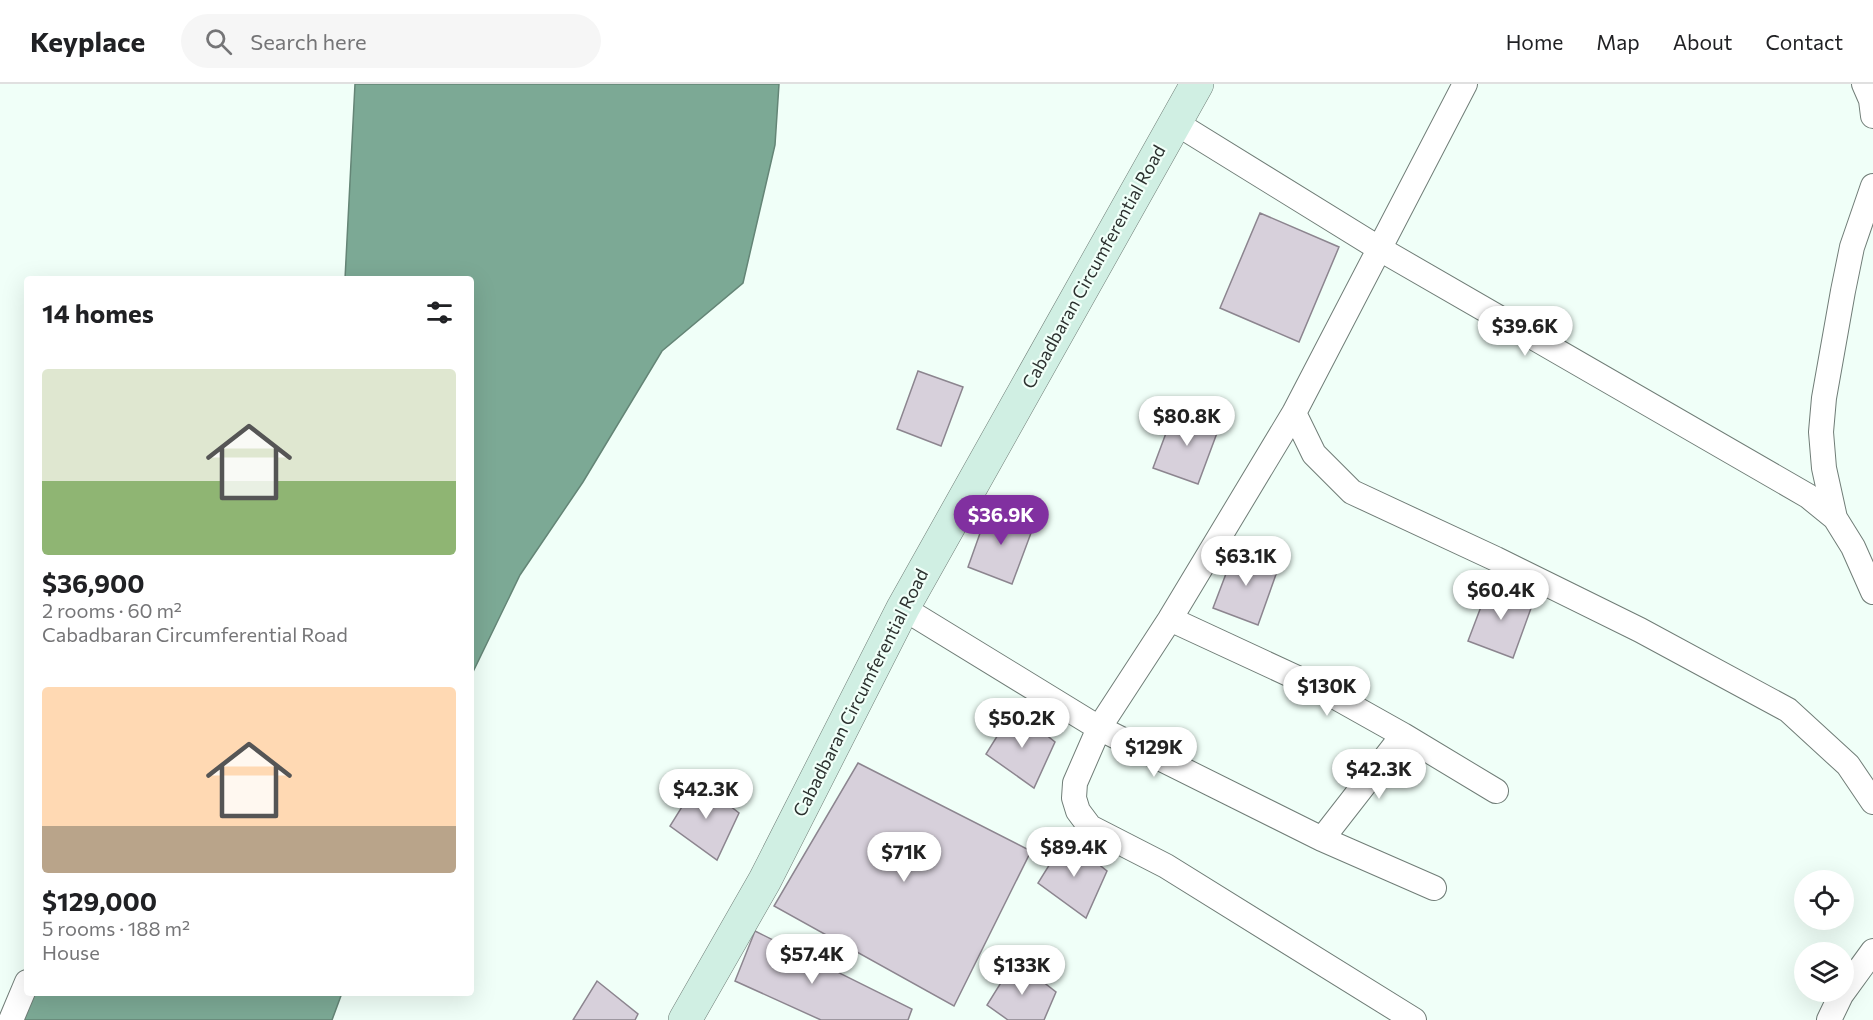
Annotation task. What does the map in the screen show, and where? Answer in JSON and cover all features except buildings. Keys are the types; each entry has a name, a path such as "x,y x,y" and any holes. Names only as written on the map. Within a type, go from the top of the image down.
{"main road":[{"name":"Cabadbaran Circumferential Road","path":"685,1020 765,880 903,608 1197,84"}],"street":[{"path":"1414,1020 1166,867 1089,827 1078,811 1074,798 1075,783 1099,728 1170,620 1294,413 1465,84"},
{"path":"1864,84 1871,100 1873,116"},
{"path":"1176,123 1380,249 1808,496 1835,518 1853,547 1873,592"},
{"path":"1835,518 1824,468 1821,432 1824,398 1852,247 1873,186"},
{"path":"1294,413 1314,454 1352,492 1496,559 1640,630 1788,710 1848,765 1873,802"},
{"path":"903,608 1099,728 1322,839 1434,888"},
{"path":"1170,620 1321,689 1496,791"},
{"path":"1322,839 1403,735"},
{"path":"1829,1020 1841,995 1873,951"},
{"path":"11,1020 24,989"}],"shaded area":[{"path":"355,84 779,84 775,145 743,283 662,351 583,482 520,575 474,670 474,276 345,276"},
{"path":"29,996 341,996 332,1020 17,1020"}]}
